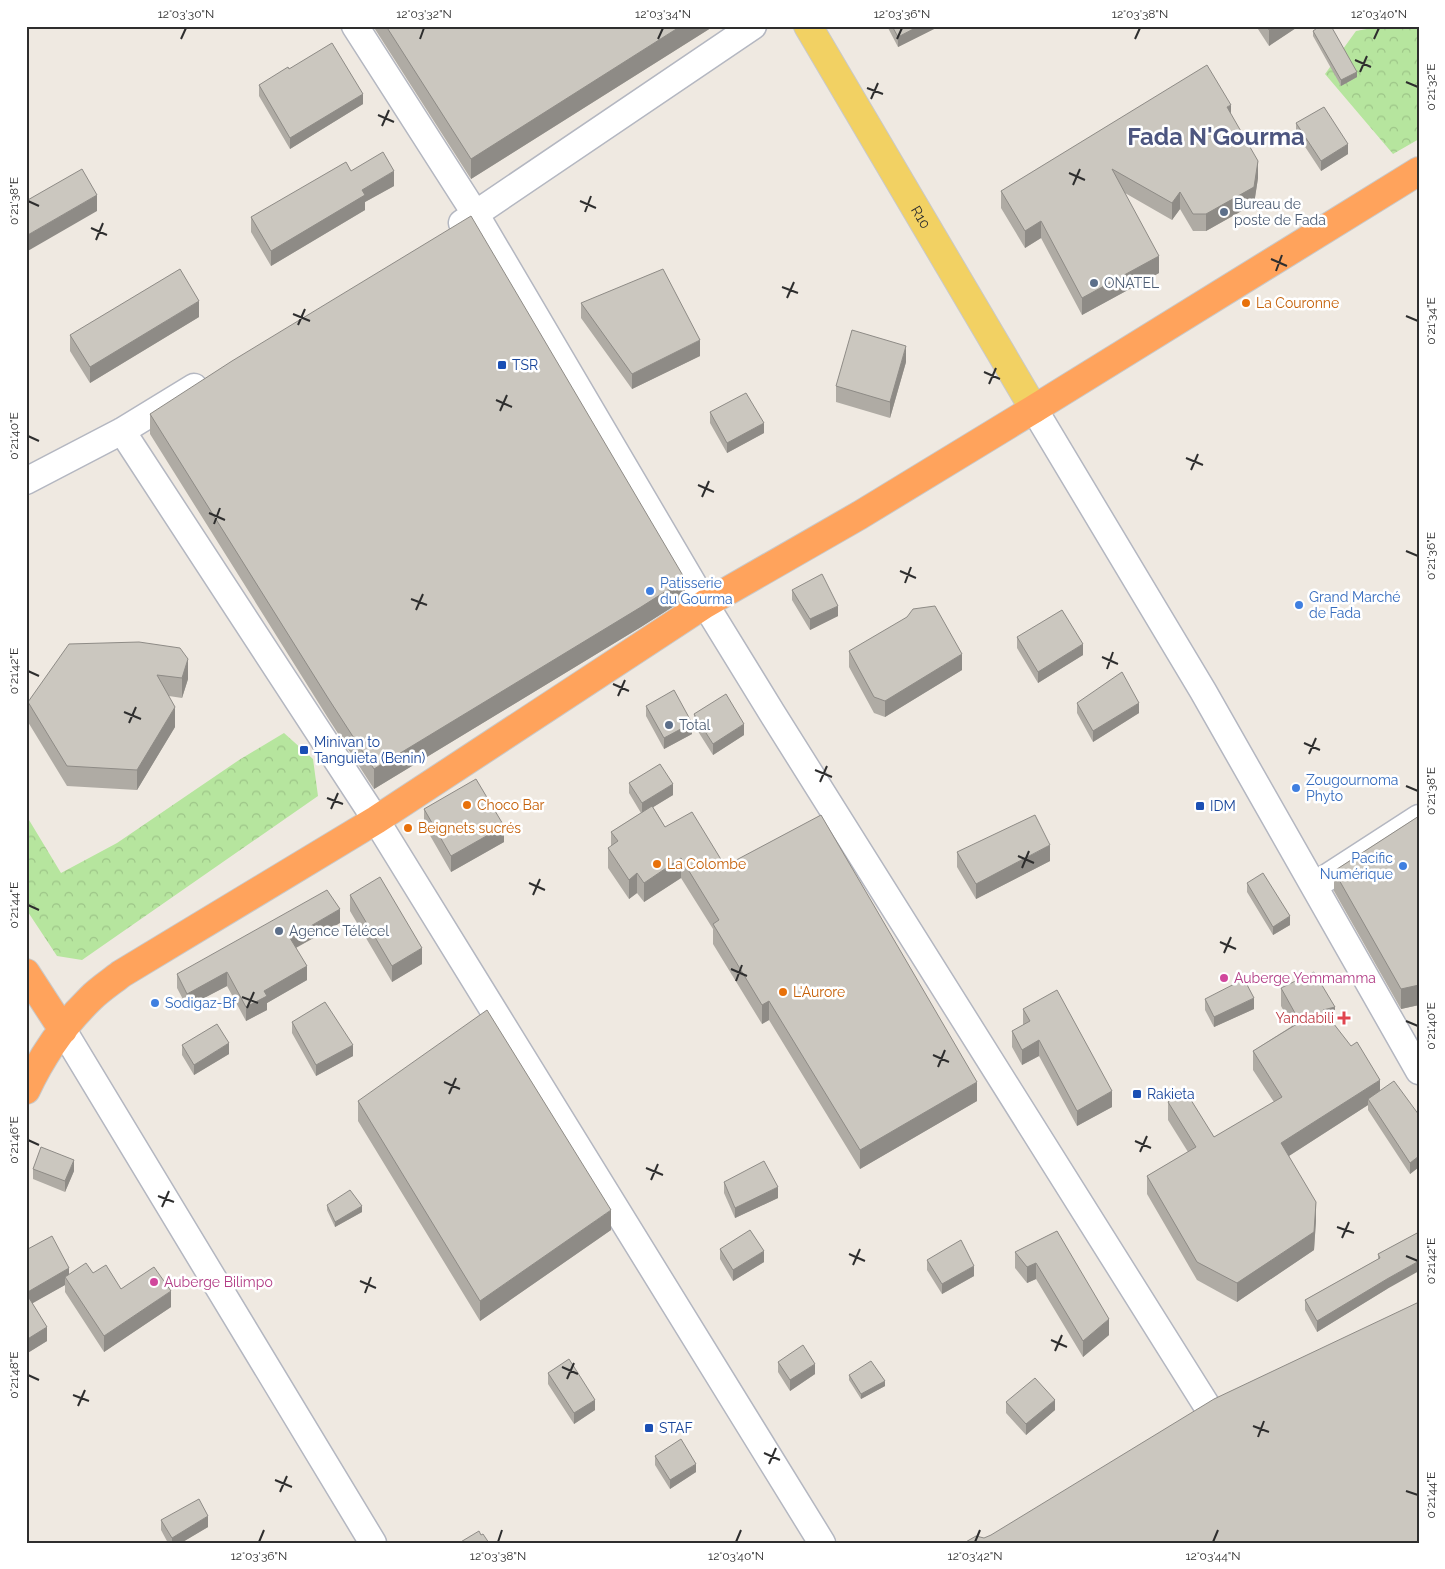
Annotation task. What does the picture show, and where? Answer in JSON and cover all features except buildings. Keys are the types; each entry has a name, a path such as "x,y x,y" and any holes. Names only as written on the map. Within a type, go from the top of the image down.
{"highway":[{"path":"26,1090 37,1066 63,1030 91,998 121,974 376,820 705,604 860,515 1419,171"},
{"path":"26,973 63,1030"}],"main road":[{"name":"R10","path":"808,26 1034,409"}],"street":[{"path":"355,26 476,215 705,604 772,713 1207,1406"},
{"path":"442,235 476,215 754,26"},
{"path":"26,481 122,431 214,375"},
{"path":"1034,409 1203,691 1314,886 1415,1057"},
{"path":"122,431 376,820 822,1543"},
{"path":"1314,886 1419,818"},
{"path":"63,1030 373,1543"}],"green space":[{"path":"1383,26 1419,26 1419,139 1393,154 1325,74 1356,31"},
{"path":"284,733 313,759 318,796 82,960 57,956 26,909 26,815 61,873 117,843 239,760"}],"place":[{"name":"Bureau de poste de Fada","path":"1224,212"},
{"name":"ONATEL","path":"1094,283"},
{"name":"La Couronne","path":"1246,303"},
{"name":"TSR","path":"502,365"},
{"name":"Patisserie du Gourma","path":"650,591"},
{"name":"Grand Marché de Fada","path":"1299,605"},
{"name":"Total","path":"669,725"},
{"name":"Minivan to Tanguieta (Benin)","path":"304,750"},
{"name":"Zougournoma Phyto","path":"1296,788"},
{"name":"Choco Bar","path":"467,805"},
{"name":"IDM","path":"1200,806"},
{"name":"Beignets sucrés","path":"408,828"},
{"name":"La Colombe","path":"657,864"},
{"name":"Pacific Numérique","path":"1403,866"},
{"name":"Agence Télécel","path":"279,931"},
{"name":"Auberge Yemmamma","path":"1224,978"},
{"name":"L'Aurore","path":"783,992"},
{"name":"Sodigaz-Bf","path":"155,1003"},
{"name":"Yandabili","path":"1344,1018"},
{"name":"Rakieta","path":"1137,1094"},
{"name":"Auberge Bilimpo","path":"154,1282"},
{"name":"STAF","path":"649,1428"}],"district":[{"name":"Fada N'Gourma","path":"1216,137"}]}
